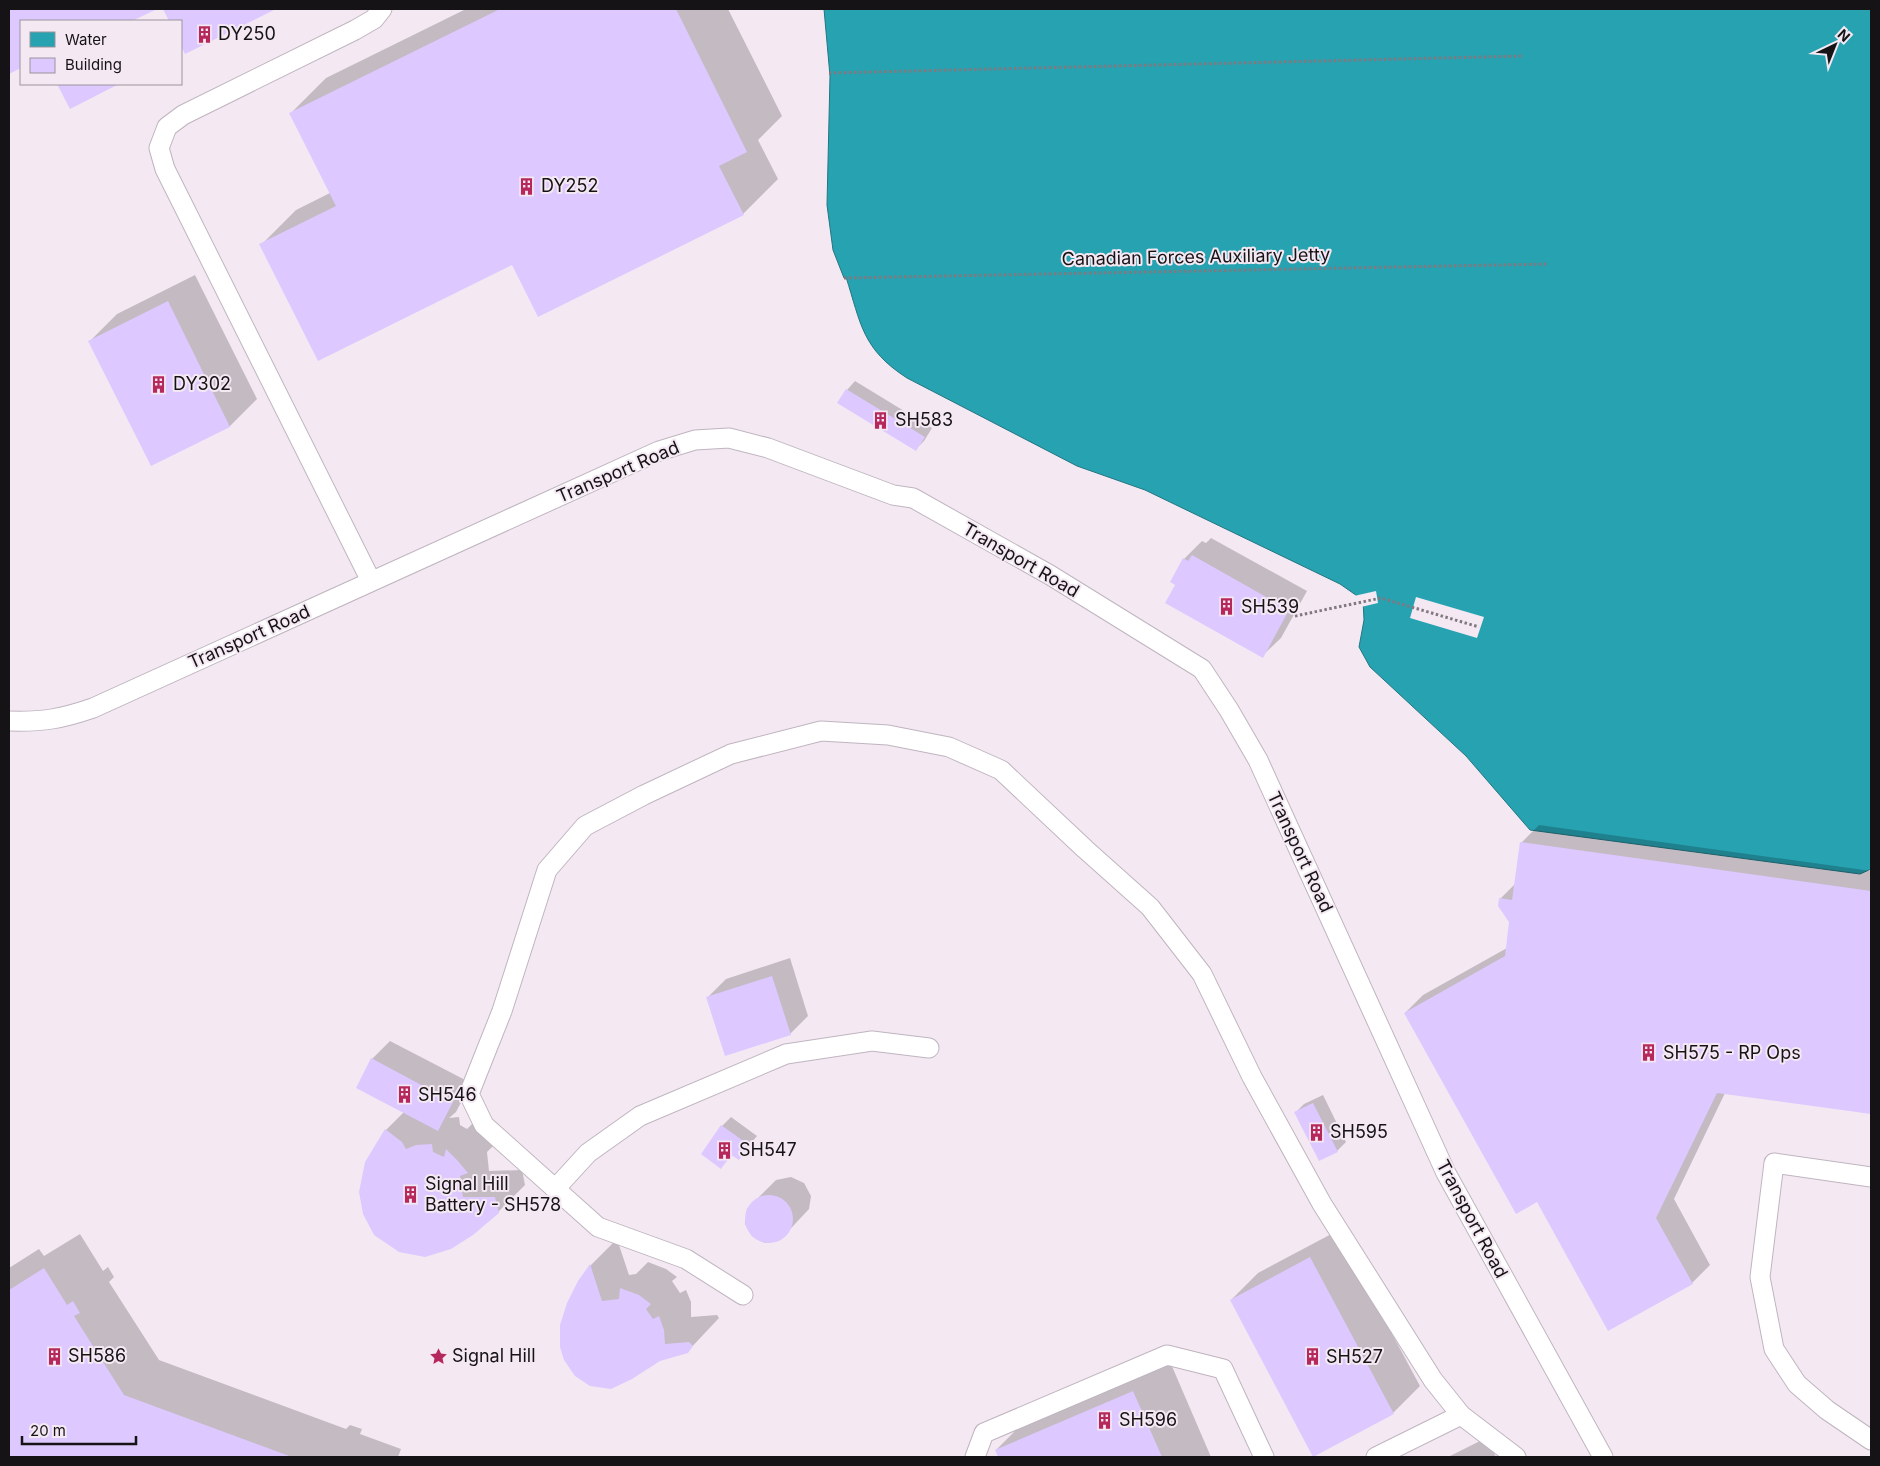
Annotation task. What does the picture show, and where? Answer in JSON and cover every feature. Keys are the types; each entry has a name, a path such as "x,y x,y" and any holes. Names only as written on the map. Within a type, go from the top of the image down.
{"lane":[{"path":"371,582 165,169 160,148 167,127 183,115 355,30 374,19 382,9"},
{"name":"Transport Road","path":"9,721 36,722 67,717 93,708 659,451 695,440 729,438 768,448 893,495 913,498 1050,575 1202,669 1229,710 1258,760 1446,1174 1603,1457"},
{"path":"743,1295 686,1259 598,1227 484,1125 469,1094 502,1011 547,870 585,826 644,795 731,754 820,731 888,735 950,748 1000,770 1150,907 1202,974 1252,1077 1322,1204 1433,1380 1461,1415 1516,1457"},
{"path":"555,1189 588,1152 640,1116 786,1054 872,1042 929,1048"},
{"path":"1871,1177 1774,1163 1760,1277 1774,1349 1797,1384 1827,1410 1871,1440"},
{"path":"975,1457 984,1433 1167,1355 1223,1369 1264,1457"},
{"path":"1376,1457 1461,1415"}],"path":[{"path":"830,73 1523,56"},
{"name":"Canadian Forces Auxiliary Jetty","path":"844,278 1548,264"},
{"path":"1296,616 1381,598 1479,627"}],"water":[{"path":"824,9 1871,9 1871,869 1860,874 1530,830 1466,756 1370,667 1359,647 1364,620 1363,600 1340,584 1145,490 1077,466 907,378 892,367 872,346 865,334 846,277 844,278 833,250 827,205 830,76"}],"pier":[{"path":"1376,591 1378,603 1361,607 1361,601 1354,596"},
{"path":"1416,597 1484,617 1477,638 1410,618"}],"building":[{"path":"9,9 157,9 134,20 20,20 20,68 9,74"},
{"name":"DY250","path":"163,9 276,9 185,54 182,48 182,20 168,20"},
{"name":"DY252","path":"500,9 676,9 747,152 719,166 744,215 538,317 512,265 318,361 259,244 336,206 289,113"},
{"path":"58,85 117,85 70,109"},
{"name":"DY302","path":"168,301 230,427 151,466 88,341"},
{"name":"SH583","path":"846,389 925,437 916,451 837,403"},
{"name":"SH539","path":"1192,555 1289,610 1263,658 1165,603 1175,585 1170,582 1183,558 1188,561"},
{"name":"SH575 - RP Ops","path":"1520,842 1871,891 1871,1114 1717,1093 1656,1218 1693,1284 1608,1331 1537,1202 1516,1214 1404,1013 1505,956 1509,922 1498,906 1499,898 1512,900"},
{"path":"772,976 791,1035 725,1056 706,997"},
{"name":"SH546","path":"371,1058 453,1102 438,1131 356,1088"},
{"name":"SH595","path":"1313,1103 1338,1152 1319,1161 1294,1112"},
{"name":"SH547","path":"721,1125 749,1145 739,1160 731,1155 721,1169 701,1154"},
{"name":"Signal Hill Battery - SH578","path":"385,1129 402,1142 406,1149 416,1145 432,1144 433,1152 444,1157 446,1149 468,1173 460,1176 463,1197 495,1197 499,1213 473,1235 451,1249 425,1257 399,1252 374,1235 363,1214 359,1192 365,1162"},
{"path":"764,1195 774,1195 786,1202 793,1214 793,1224 786,1236 774,1243 764,1243 756,1239 749,1232 745,1224 745,1214 749,1206 756,1199"},
{"name":"SH527","path":"1310,1257 1394,1414 1313,1457 1230,1300"},
{"path":"590,1264 602,1301 619,1299 620,1288 639,1295 651,1304 646,1309 653,1319 659,1316 664,1330 665,1344 689,1342 693,1346 688,1353 660,1361 632,1379 611,1389 590,1386 575,1376 564,1360 560,1347 560,1325 567,1303 578,1281"},
{"name":"SH586","path":"44,1268 67,1305 73,1301 80,1313 74,1316 124,1395 292,1457 9,1457 9,1290"},
{"name":"SH596","path":"1133,1391 1162,1457 998,1457 995,1450"}],"place":[{"name":"DY250","path":"204,34"},
{"name":"DY252","path":"527,186"},
{"name":"DY302","path":"159,384"},
{"name":"SH583","path":"881,420"},
{"name":"SH539","path":"1227,607"},
{"name":"SH575 - RP Ops","path":"1649,1053"},
{"name":"SH546","path":"404,1095"},
{"name":"SH595","path":"1316,1132"},
{"name":"SH547","path":"725,1150"},
{"name":"Signal Hill Battery - SH578","path":"411,1194"},
{"name":"SH586","path":"54,1356"},
{"name":"Signal Hill","path":"438,1356"},
{"name":"SH527","path":"1312,1357"},
{"name":"SH596","path":"1105,1420"}]}
